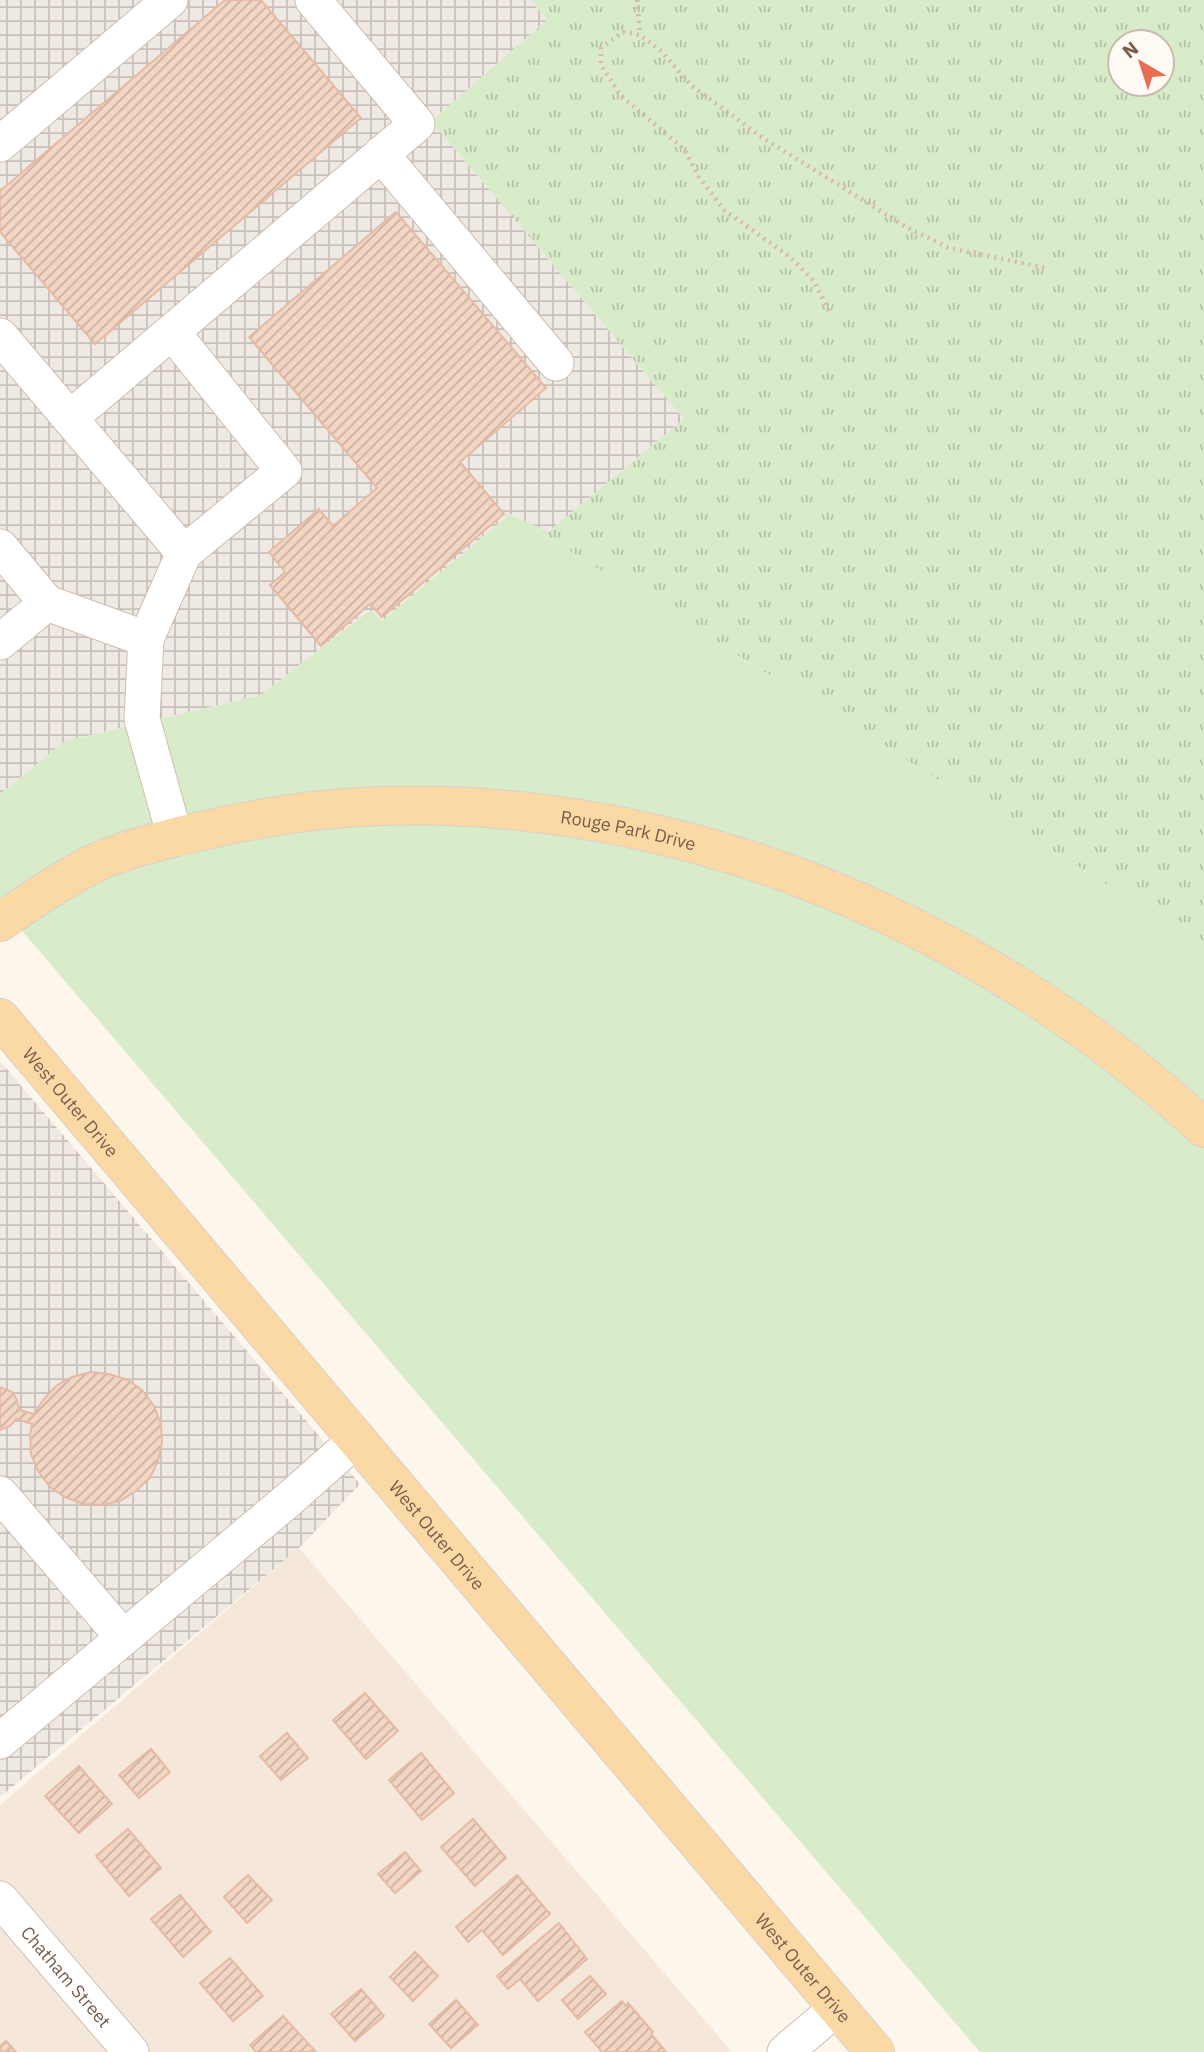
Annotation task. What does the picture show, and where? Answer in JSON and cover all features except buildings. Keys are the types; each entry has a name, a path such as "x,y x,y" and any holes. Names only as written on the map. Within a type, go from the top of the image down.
{"main road":[{"name":"Rouge Park Drive","path":"0,922 44,891 97,862 139,846 234,822 313,810 418,805 470,806 548,814 632,829 780,870 920,930 996,973 1069,1021 1137,1072 1204,1129"},
{"name":"West Outer Drive","path":"0,1018 875,2052"}],"street":[{"path":"0,144 170,0"},
{"path":"70,418 416,124 313,0"},
{"path":"381,154 556,363"},
{"path":"172,332 284,471 184,553 146,639 142,719 175,837"},
{"path":"0,336 184,553"},
{"path":"0,547 47,603 146,639"},
{"path":"0,642 47,603"},
{"path":"0,1741 287,1501 357,1439"},
{"path":"0,1494 123,1637"},
{"name":"Chatham Street","path":"0,1899 131,2052"},
{"path":"785,2052 837,2008"}],"path":[{"path":"637,0 640,35"},
{"path":"829,311 814,281 790,257 724,210 699,177 684,149 621,96 601,65 601,48 623,32 640,35 660,50 692,86 763,138 908,228 948,248 1046,268"}],"shaded area":[{"path":"0,0 531,0 547,20 431,121 684,419 548,532 510,514 382,621 369,610 261,695 65,741 0,794"},
{"path":"0,1061 360,1484 299,1548 0,1797"},
{"path":"299,1548 732,2052 0,2052 0,1805"}],"green space":[{"path":"531,0 1204,0 1204,945 510,514 548,532 684,419 431,121 547,20"},
{"path":"510,514 1204,945 1204,2052 980,2052 0,905 0,794 65,741 261,695 370,610 382,621"}]}
